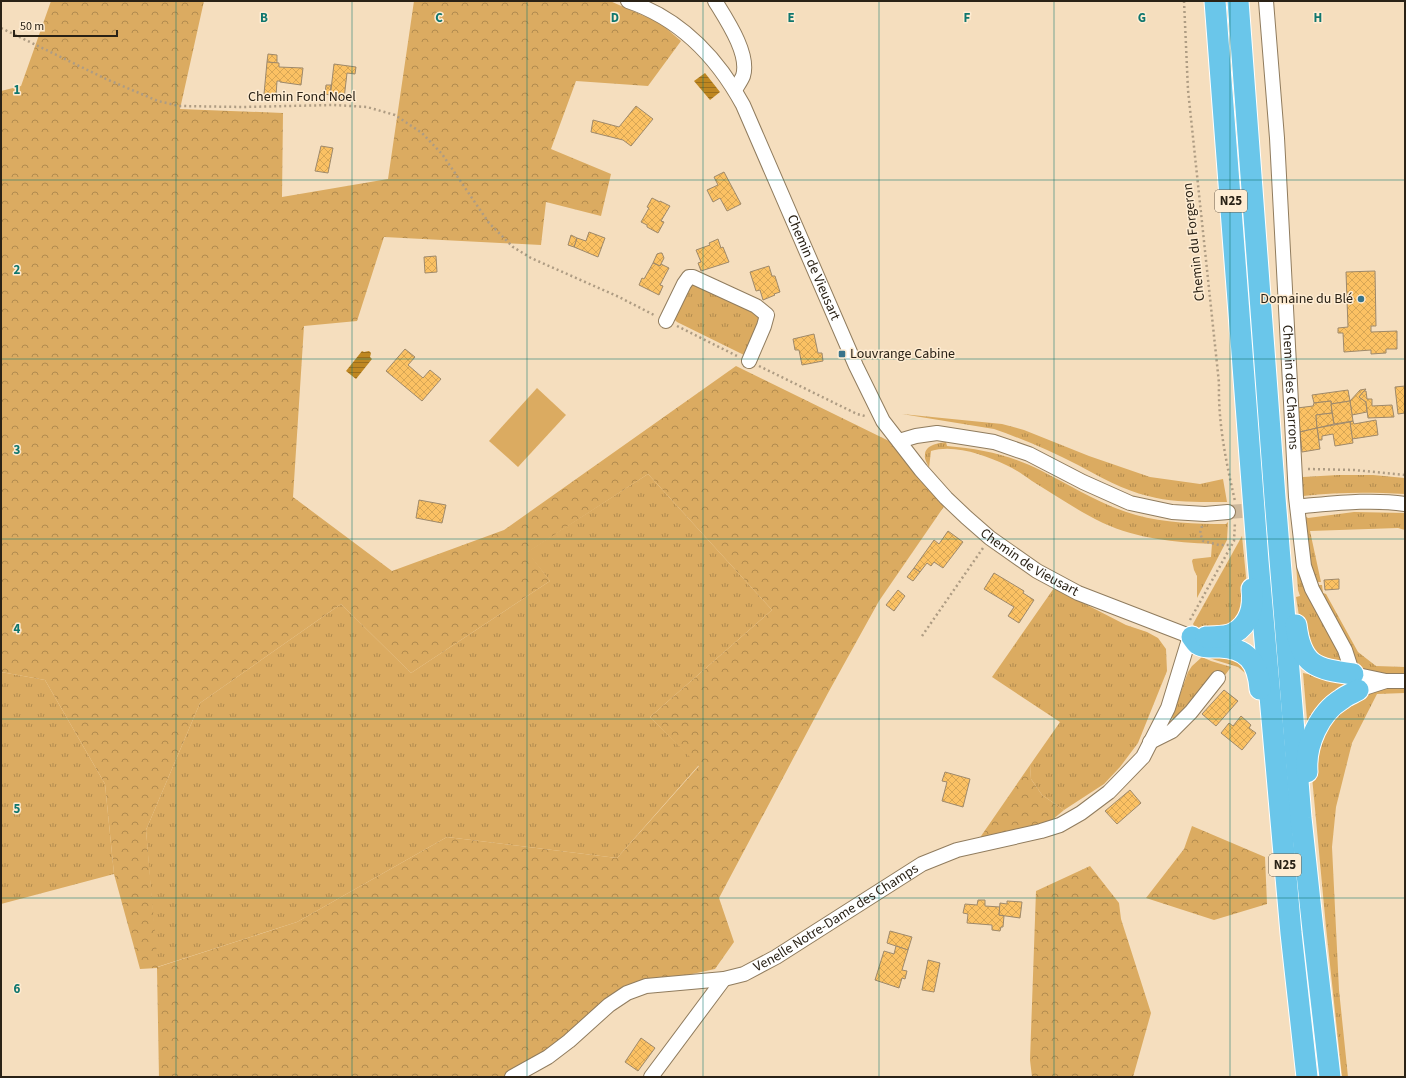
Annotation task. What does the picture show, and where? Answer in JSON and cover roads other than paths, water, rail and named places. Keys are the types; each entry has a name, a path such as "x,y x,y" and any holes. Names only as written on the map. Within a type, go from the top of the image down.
{"highway":[{"name":"N25","path":"1215,1 1258,561 1291,933 1307,1077"},
{"name":"N25","path":"1238,1 1275,498 1302,818 1330,1077"},
{"path":"1188,635 1225,636 1234,633 1243,626 1252,609 1253,596 1250,567 1258,561"},
{"path":"1284,600 1293,604 1297,640 1302,652 1310,662 1318,667 1356,682 1341,699 1328,710 1316,728 1308,750 1306,765 1310,810 1302,818"},
{"path":"1188,635 1198,644 1208,647 1234,648 1243,652 1250,658 1256,666 1260,679 1264,724 1274,731"}],"street":[{"name":"Chemin de Vieusart","path":"628,1 663,16 687,33 710,55 735,90 743,105 856,366 883,421 921,470 946,498 990,538 1037,571 1078,593 1188,635"},
{"path":"715,1 731,29 744,63 743,76 735,90"},
{"name":"Chemin des Charrons","path":"1266,1 1277,138 1294,471 1304,566 1312,588 1345,650 1356,682"},
{"path":"666,321 684,284 689,278 693,277 756,306 767,315 764,326 749,361"},
{"path":"899,441 916,436 937,433 994,442 1029,454 1083,482 1130,503 1172,512 1205,514 1228,512"},
{"path":"1304,506 1356,502 1390,502 1405,504"},
{"name":"Venelle Notre-Dame des Champs","path":"512,1077 548,1057 570,1041 609,1005 627,993 646,986 724,978 744,974 776,957 922,864 957,850 1041,831 1060,825 1081,812 1109,792 1143,757 1168,708 1188,635"},
{"path":"1150,742 1172,731 1191,712 1218,678"},
{"path":"1356,682 1405,681"},
{"path":"651,1077 724,978"}],"tunnel":[{"path":"1228,512 1304,506"}],"place":[{"name":"Domaine du Blé","path":"1361,299"},
{"name":"Louvrange Cabine","path":"842,354"}]}
